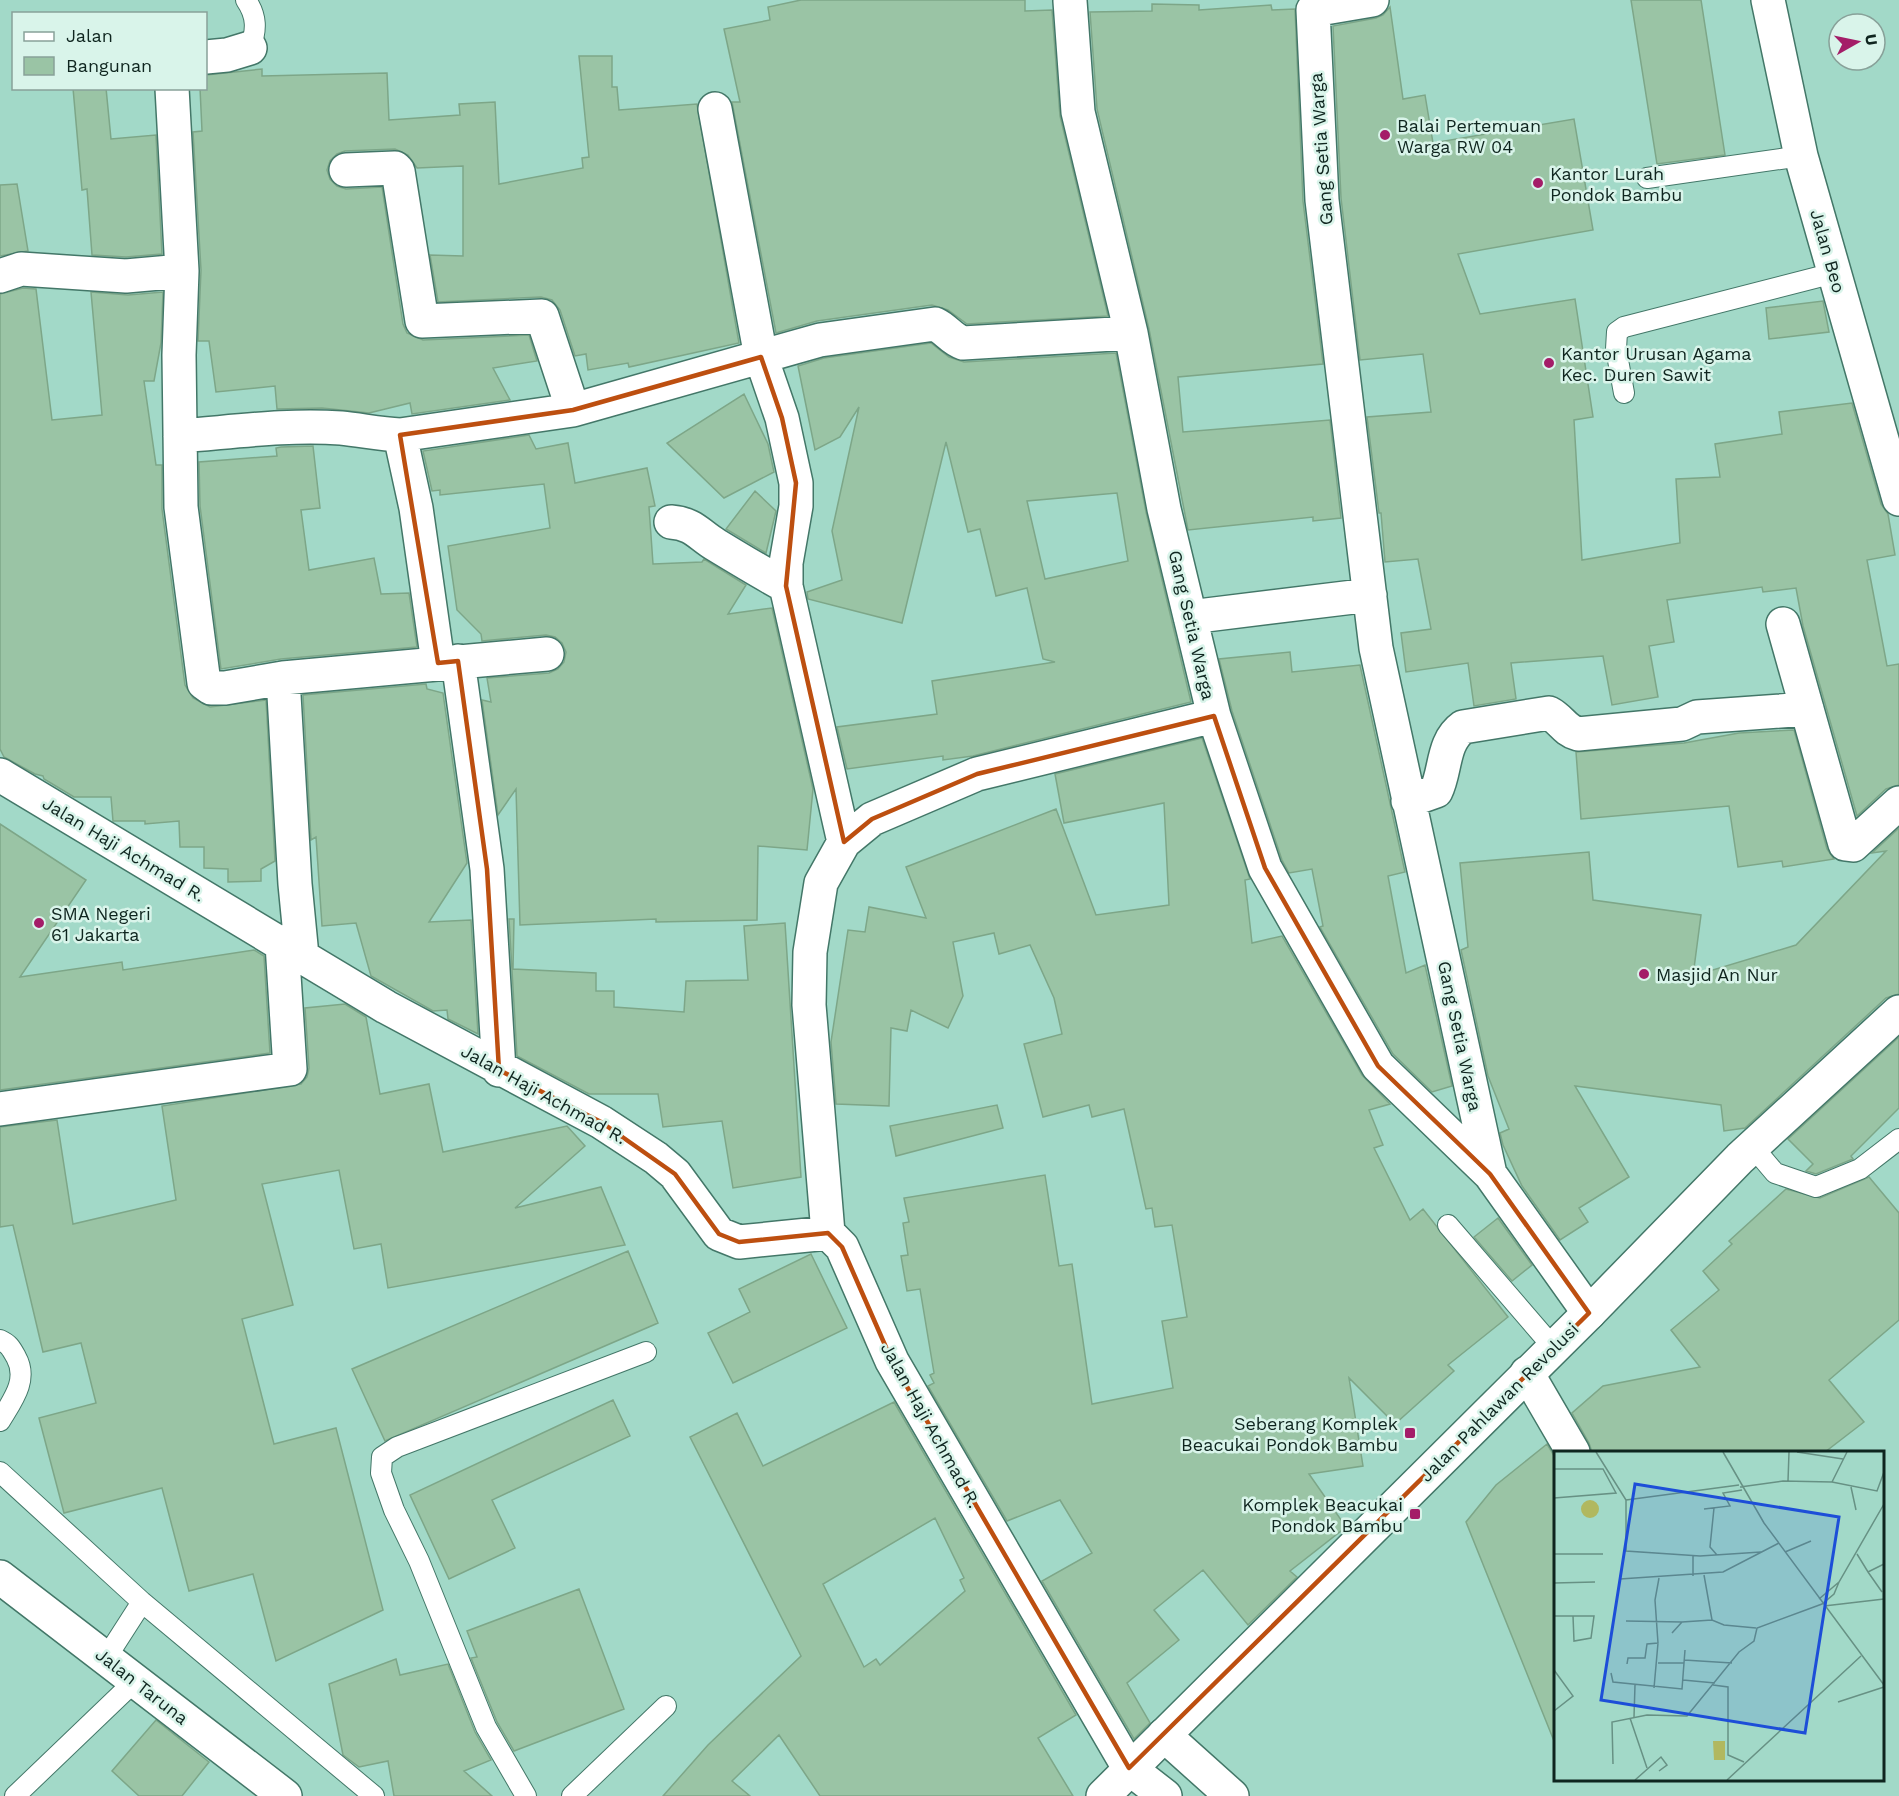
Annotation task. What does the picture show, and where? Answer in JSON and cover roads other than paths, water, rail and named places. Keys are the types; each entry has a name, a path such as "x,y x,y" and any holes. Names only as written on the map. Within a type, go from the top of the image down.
{"street":[{"name":"Gang Setia Warga","path":"1372,0 1315,8 1322,200 1376,648 1490,1174"},
{"name":"Jalan Beo","path":"1768,0 1800,156 1899,499"},
{"name":"Gang Setia Warga","path":"1070,1 1078,112 1131,333 1164,509 1214,716 1265,868 1378,1066 1490,1174 1589,1313"},
{"path":"207,57 250,48"},
{"path":"172,90 182,271 181,507 204,683 211,688 225,688 283,678 547,654"},
{"path":"715,109 761,357 782,418 796,483 796,506 786,562 786,586 843,843"},
{"path":"346,170 394,168 398,171 422,321 542,316 573,410"},
{"path":"0,276 21,269 126,276 182,271"},
{"path":"180,436 266,429 341,428 375,434 400,435 573,410 820,340 935,324 944,328 952,339 963,343 1131,333"},
{"path":"400,435 448,662 487,869 500,1070"},
{"path":"671,522 686,523 695,528 713,543 786,586"},
{"path":"1190,617 1370,595"},
{"path":"1783,624 1845,844 1852,845 1899,803"},
{"path":"0,1109 290,1069 295,884 283,678"},
{"path":"1408,801 1436,791 1444,757 1453,737 1463,727 1549,713 1569,731 1578,734 1682,724 1697,717 1807,709"},
{"path":"828,1233 809,1005 810,952 821,883 843,843 872,819 968,777 1214,716"},
{"name":"Jalan Haji Achmad R.","path":"0,775 386,1007 601,1122 656,1158 675,1174 719,1234 739,1242 828,1233 842,1247 892,1361 1117,1786"},
{"name":"Jalan Pahlawan Revolusi","path":"1117,1786 1164,1735 1753,1147 1899,1012"},
{"path":"1527,1373 1572,1451"},
{"name":"Jalan Taruna","path":"0,1577 285,1796"},
{"path":"1164,1735 1233,1796"},
{"path":"1117,1786 1165,1796"}],"lane":[{"path":"246,0 255,13 254,37 250,48"},
{"path":"1647,178 1800,156"},
{"path":"1624,393 1616,349 1617,332 1624,327 1834,273"},
{"path":"1753,1147 1775,1173 1816,1187 1860,1169 1899,1139"},
{"path":"1449,1225 1553,1347"},
{"path":"0,1340 8,1344 20,1365 19,1390 0,1421"},
{"path":"526,1796 486,1727 419,1561 394,1510 381,1473 382,1456 397,1447 646,1352"},
{"path":"0,1472 142,1602 374,1796"},
{"path":"106,1658 142,1602"},
{"path":"15,1796 135,1681"},
{"path":"572,1796 666,1706"}],"place":[{"name":"Balai Pertemuan Warga RW 04","path":"1385,135"},
{"name":"Kantor Lurah Pondok Bambu","path":"1538,183"},
{"name":"Kantor Urusan Agama Kec. Duren Sawit","path":"1549,363"},
{"name":"SMA Negeri 61 Jakarta","path":"39,923"},
{"name":"Masjid An Nur","path":"1644,974"},
{"name":"Seberang Komplek Beacukai Pondok Bambu","path":"1410,1433"},
{"name":"Komplek Beacukai Pondok Bambu","path":"1415,1514"}]}
